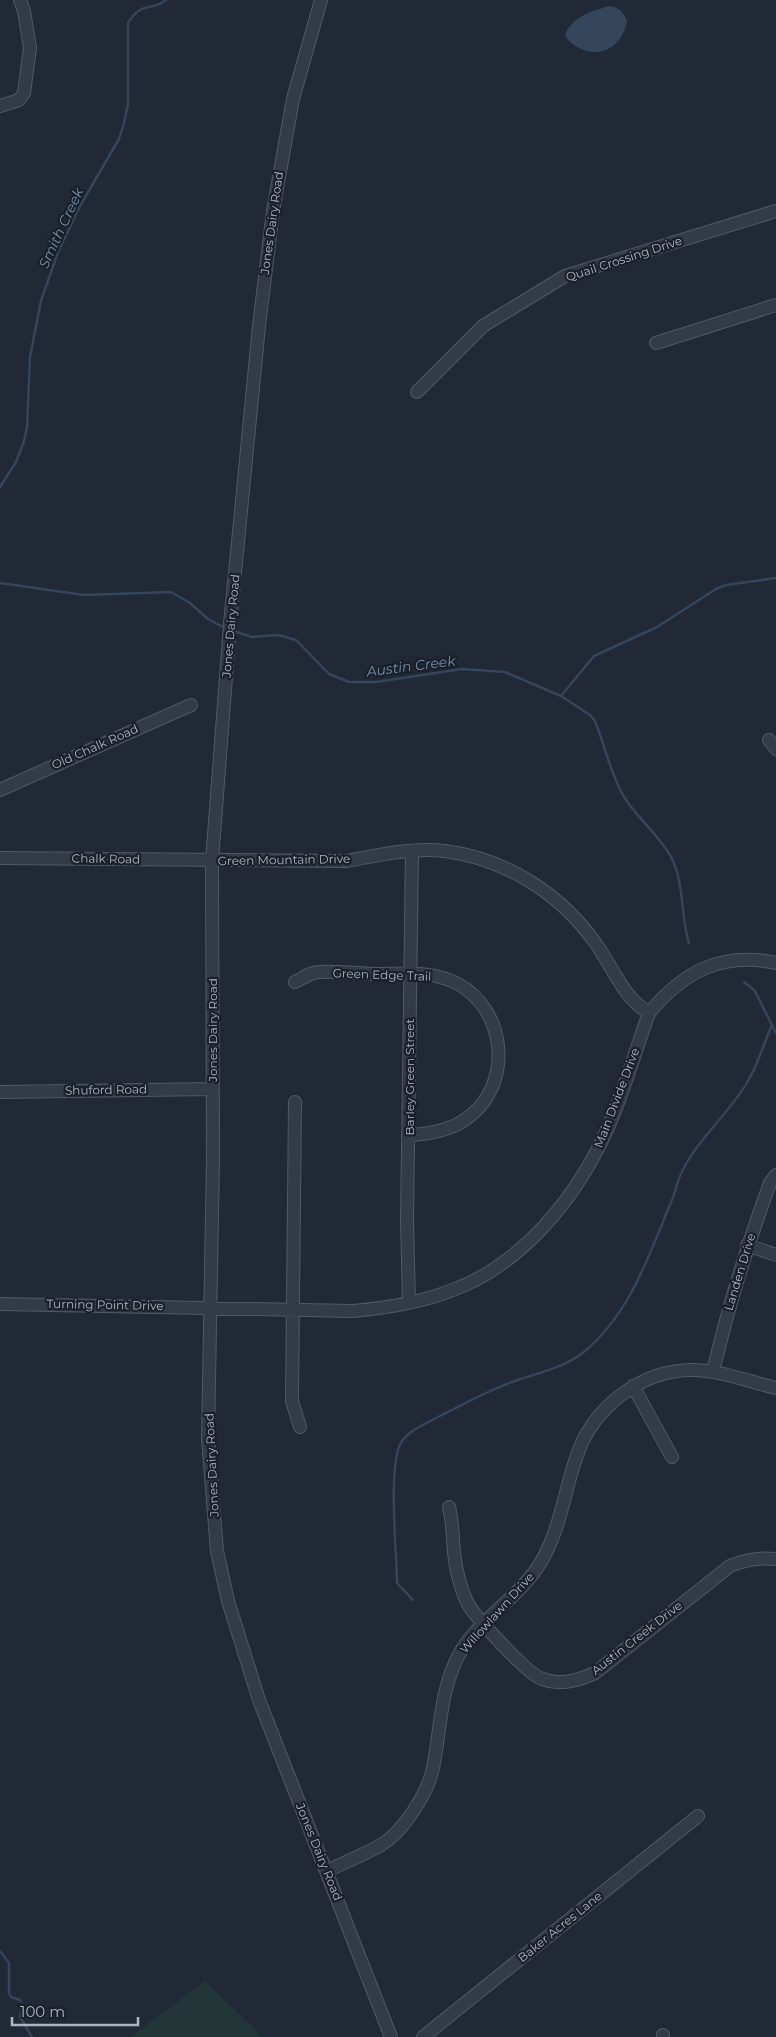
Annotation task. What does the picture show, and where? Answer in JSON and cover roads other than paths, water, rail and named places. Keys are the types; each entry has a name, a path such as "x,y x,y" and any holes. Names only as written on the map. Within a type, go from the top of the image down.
{"street":[{"path":"0,106 19,100 24,93 30,48 24,11 20,0"},
{"name":"Jones Dairy Road","path":"321,0 293,99 273,211 259,326 230,630 212,861 213,1089 208,1439 217,1551 234,1620 259,1700 391,2037"},
{"name":"Quail Crossing Drive","path":"417,392 483,326 565,276 776,211"},
{"path":"656,343 776,305"},
{"name":"Old Chalk Road","path":"0,790 191,705"},
{"name":"Green Mountain Drive","path":"212,861 347,861 384,853 412,851 444,851 474,857 514,872 547,891 581,924 600,948 625,991 639,1007 649,1013"},
{"name":"Barley Green Street","path":"409,1303 407,1220 410,1136 412,851"},
{"name":"Chalk Road","path":"0,858 212,861"},
{"name":"Main Divide Drive","path":"211,1306 354,1311 409,1303 450,1291 488,1272 529,1242 553,1216 595,1154 609,1124 649,1013 676,984 712,965 734,960 776,964"},
{"name":"Green Edge Trail","path":"296,982 313,973 411,974 443,978 459,985 473,995 485,1008 497,1038 500,1057 490,1092 471,1116 455,1126 440,1132 410,1136"},
{"name":"Shuford Road","path":"0,1092 213,1089"},
{"path":"295,1102 292,1401 300,1427"},
{"name":"Landen Drive","path":"713,1372 728,1308 747,1245 770,1183 776,1174"},
{"path":"747,1245 776,1255"},
{"name":"Turning Point Drive","path":"0,1304 211,1306"},
{"name":"Willowlawn Drive","path":"327,1871 383,1844 406,1821 424,1793 433,1770 445,1691 454,1664 462,1648 483,1624 510,1599 541,1562 556,1529 576,1456 583,1440 604,1410 633,1386 669,1373 695,1370 713,1372 776,1388"},
{"path":"633,1386 672,1457"},
{"name":"Austin Creek Drive","path":"449,1507 453,1528 454,1564 468,1604 483,1624 539,1678 568,1682 595,1673 730,1566 744,1560 761,1557 776,1559"},
{"name":"Baker Acres Lane","path":"423,2037 698,1816"}],"water":[{"path":"609,6 621,10 627,21 624,32 612,47 604,51 586,51 568,40 565,34 573,22 589,12"}],"waterway":[{"name":"Smith Creek","path":"0,487 16,462 24,441 27,427 30,357 41,301 58,252 80,206 119,139 124,123 128,104 128,23 138,11 166,0"},
{"path":"561,696 594,656 657,627 716,589 726,585 776,578"},
{"name":"Austin Creek","path":"0,583 84,595 171,592 190,603 208,619 225,628"},
{"name":"Austin Creek","path":"233,631 252,637 278,635 296,640 329,674 349,682 376,682 462,669 505,672 561,696 590,715 595,721 611,769 624,797 671,857 678,878 689,943"},
{"name":"Austin Creek","path":"744,982 755,991 776,1033"},
{"path":"413,1600 397,1583 394,1488 397,1452 402,1441 420,1427 485,1394 512,1382 569,1362 585,1351 601,1335 616,1318 628,1299 648,1258 679,1178 687,1163 748,1081 772,1025"},
{"path":"0,1951 9,1963 9,1993 11,1997 20,2000 22,2004 20,2017 32,2037"}]}
